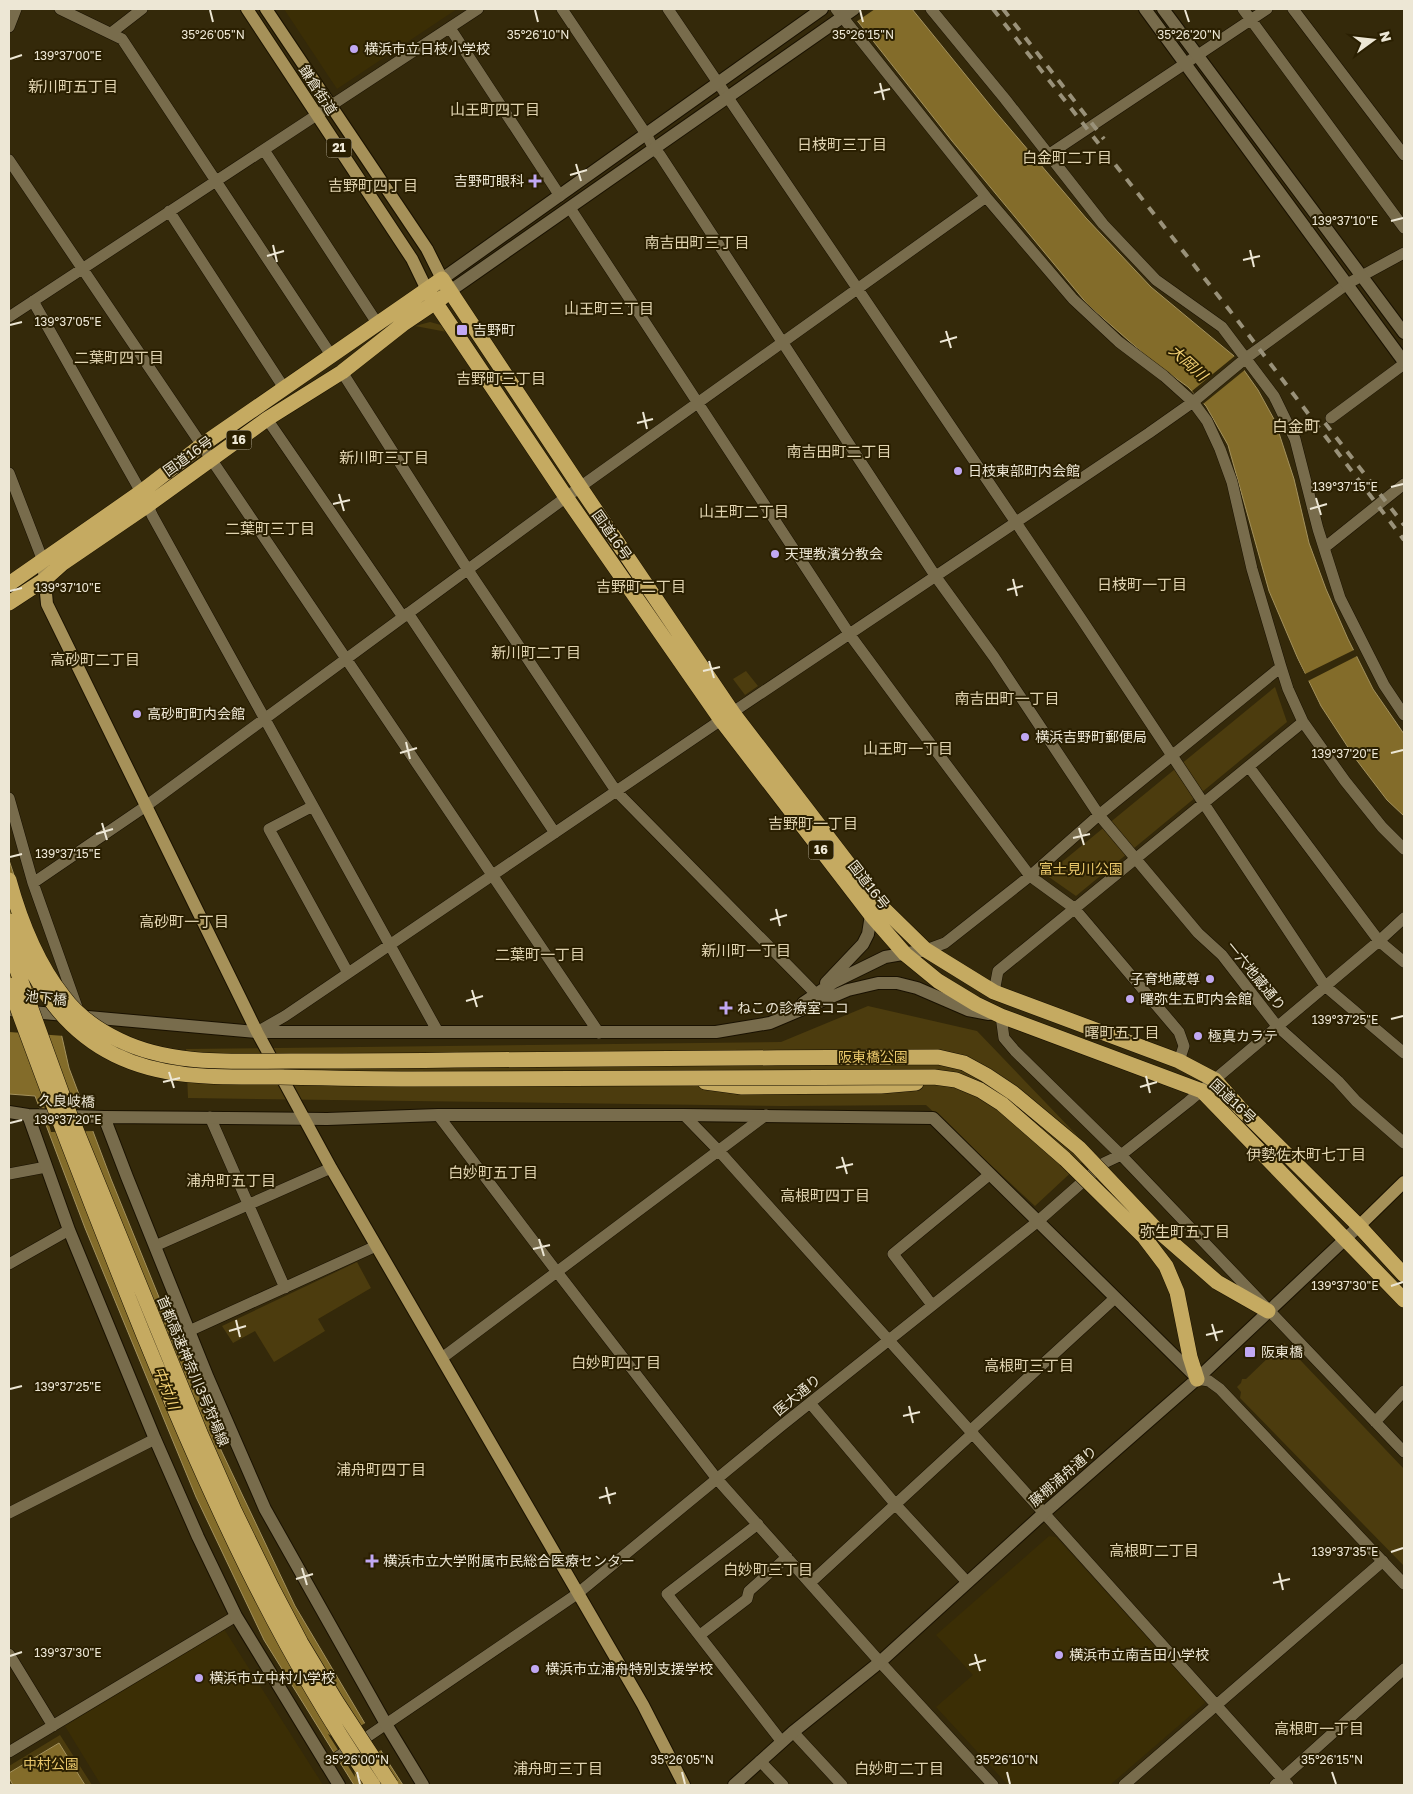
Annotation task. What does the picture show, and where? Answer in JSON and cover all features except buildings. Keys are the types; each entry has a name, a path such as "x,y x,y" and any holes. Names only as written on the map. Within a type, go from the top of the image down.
{"highway":[{"name":"国道16号","path":"9,584 43,561 212,459 267,419 342,372 403,324 431,296 446,285 580,487 727,716 880,905 926,950 994,992 1179,1061 1215,1080 1240,1108 1359,1226 1404,1275"},
{"name":"国道16号","path":"9,603 44,580 144,499 202,445 377,323 431,296"},
{"name":"国道16号","path":"431,296 566,497 871,915 905,954 938,981 976,1004 1001,1016 1202,1091 1212,1099 1404,1300"},
{"path":"9,880 29,938 62,996 76,1011 95,1026 121,1041 148,1051 196,1061 938,1057 964,1063 1013,1093 1078,1148 1149,1232 1177,1292 1190,1356 1198,1379"},
{"path":"9,921 20,948 46,995 59,1012 78,1031 117,1056 166,1072 206,1076 312,1078 934,1077 952,1080 980,1090 1002,1104 1149,1232 1217,1282 1268,1312"},
{"name":"首都高速神奈川3号狩場線","path":"9,948 66,1105 190,1409 234,1510 301,1643 391,1785"},
{"path":"9,985 47,1092 110,1252 204,1478 258,1591 307,1682 373,1785"}],"main road":[{"name":"鎌倉街道","path":"247,9 412,259 431,296"},
{"name":"鎌倉街道","path":"266,9 427,249 446,285"},
{"path":"43,561 47,604 257,1032 331,1168 643,1705 684,1785"},
{"name":"藤棚浦舟通り","path":"1359,1226 1404,1182"}],"street":[{"path":"9,27 16,9"},
{"path":"60,9 122,39 331,355"},
{"path":"110,33 142,9"},
{"path":"9,317 478,9"},
{"name":"一六地蔵通り","path":"562,9 646,134 654,149 660,155 936,577 994,657 1100,815 1198,933 1222,955 1276,1026 1338,1081 1356,1101 1404,1144"},
{"path":"668,9 1016,523 1325,986 1404,1053"},
{"path":"446,285 560,196 822,9"},
{"path":"446,285 570,208 729,97 839,14 854,9"},
{"path":"931,9 1103,224 1156,280 1222,327 1244,360 1274,396 1295,439 1306,488 1340,598 1384,685 1404,714"},
{"path":"1145,9 1404,363 1331,418"},
{"path":"1163,9 1404,333"},
{"path":"1243,9 1404,228"},
{"path":"1048,155 1267,9"},
{"path":"1292,9 1404,154"},
{"path":"839,14 986,197 1073,299 1120,342 1195,400 1220,449 1232,482 1252,569 1288,689 1303,722 1345,781 1382,827 1404,849"},
{"path":"450,28 560,196"},
{"path":"264,150 377,323"},
{"path":"9,160 599,1033"},
{"path":"32,883 146,806 566,497 986,197"},
{"path":"570,208 850,635 1030,876 1074,908 1179,1032 1184,1046 1179,1061"},
{"path":"169,211 284,388"},
{"path":"257,1032 280,1020 727,716 1016,523 1195,400 1244,360 1347,284 1404,253"},
{"path":"33,301 438,1032"},
{"path":"342,372 468,570 616,791 816,994"},
{"path":"267,419 555,833"},
{"path":"9,473 43,561"},
{"path":"1324,548 1404,484"},
{"path":"780,1018 834,982 884,957 926,950 945,944 1030,876 1100,815 1281,667"},
{"path":"994,992 998,971 1303,722"},
{"path":"1249,767 1379,941 1404,962"},
{"path":"9,798 32,883 81,1017"},
{"path":"313,806 269,829 348,973"},
{"path":"816,994 863,944 868,934 871,915"},
{"name":"医大通り","path":"326,1765 577,1594 716,1478 1037,1222 1104,1163 1121,1155 1202,1091 1404,918"},
{"path":"780,1018 848,990 878,983 897,983 917,988 968,1010 1001,1016 1004,1038 1015,1051 1121,1155 1268,1312 1404,1452"},
{"name":"池下橋","path":"9,1010 257,1032 716,1032 760,1026 780,1018"},
{"name":"久良岐橋","path":"9,1112 28,1115 104,1117 305,1118 438,1115 684,1114 933,1118 1198,1379"},
{"path":"684,1114 719,1150 1217,1705 1282,1783 1404,1669"},
{"path":"28,1115 69,1230 198,1537 236,1616 339,1785"},
{"path":"438,1115 556,1272 716,1478 993,1785"},
{"path":"442,1358 766,1115"},
{"path":"104,1117 189,1331 265,1509 386,1724 423,1785"},
{"path":"210,1117 285,1288"},
{"path":"9,1174 46,1167"},
{"path":"155,1246 331,1168"},
{"path":"932,1305 893,1254 989,1175"},
{"name":"藤棚浦舟通り","path":"734,1785 793,1732 880,1662 1044,1513 1198,1379 1359,1226"},
{"path":"9,1264 69,1230"},
{"path":"189,1331 376,1246"},
{"path":"810,1583 1115,1298"},
{"path":"1198,1379 1209,1381 1220,1389 1404,1584"},
{"path":"1375,1422 1404,1390"},
{"path":"810,1403 896,1504 967,1582"},
{"path":"9,1513 155,1438"},
{"path":"758,1524 667,1594 782,1742"},
{"path":"700,1635 747,1599 750,1591 787,1557"},
{"path":"1124,1785 1383,1561"},
{"path":"9,1752 236,1616"},
{"path":"9,1654 53,1726"},
{"path":"793,1732 842,1785"},
{"path":"760,1761 783,1785"}],"shaded area":[{"name":"横浜市立日枝小学校","path":"284,9 457,9 337,89"},
{"name":"横浜市立南吉田小学校","path":"1049,1536 1056,1537 1206,1702 1110,1785 1008,1785 936,1707 973,1675 936,1635"},
{"name":"横浜市立中村小学校","path":"224,1629 323,1785 101,1785 65,1726"}],"green space":[{"path":"430,322 441,325 447,332 415,326"},
{"path":"746,671 758,686 745,695 733,679"},
{"name":"富士見川公園","path":"1275,687 1287,722 1076,896 1046,875"},
{"name":"阪東橋公園","path":"868,1006 977,1031 1093,1152 1035,1206 926,1105 783,1106 188,1098 186,1049 781,1042"},
{"path":"357,1262 371,1288 318,1319 325,1331 274,1362 255,1331 233,1343 222,1326"},
{"path":"1284,1343 1404,1469 1404,1566 1240,1398 1241,1392 1237,1387 1242,1379 1246,1379 1273,1353 1272,1349 1276,1350"},
{"name":"中村公園","path":"60,1735 92,1785 9,1785 9,1766"}],"water":[{"name":"大岡川","path":"848,9 912,9 994,110 1086,218 1151,287 1234,356 1258,390 1275,421 1294,479 1309,543 1326,589 1373,689 1404,734 1404,816 1387,800 1355,758 1321,706 1298,659 1269,591 1228,445 1206,406 1188,387 1152,361 1088,305 952,141"},
{"name":"中村川","path":"9,860 50,984 69,1068 111,1179 221,1450 295,1606 403,1785 354,1785 264,1640 196,1497 85,1228 35,1096 9,1094"},
{"name":"中村公園","path":"59,1743 85,1785 13,1785 9,1778 9,1773"}],"pier":[{"path":"847,9 875,9 856,22"},
{"path":"1236,355 1246,369 1203,404 1192,391"},
{"path":"1291,649 1305,674 1356,649 1359,655 1308,681 1318,704"},
{"path":"9,990 55,993 65,1036 9,1032"},
{"path":"42,1098 84,1100 95,1131 51,1132"},
{"path":"367,1722 383,1749 354,1766 355,1777 328,1734 338,1739"}],"railway":[{"path":"993,9 1238,321 1404,540"},
{"path":"1003,9 1104,139"},
{"path":"1325,423 1404,525"}],"place":[{"name":"横浜市立日枝小学校","path":"354,49"},
{"name":"吉野町眼科","path":"535,181"},
{"name":"吉野町","path":"462,330"},
{"name":"日枝東部町内会館","path":"958,471"},
{"name":"天理教濱分教会","path":"775,554"},
{"name":"高砂町町内会館","path":"137,714"},
{"name":"横浜吉野町郵便局","path":"1025,737"},
{"name":"子育地蔵尊","path":"1210,979"},
{"name":"曙弥生五町内会館","path":"1130,999"},
{"name":"ねこの診療室ココ","path":"726,1008"},
{"name":"極真カラテ","path":"1198,1036"},
{"name":"阪東橋","path":"1250,1352"},
{"name":"横浜市立大学附属市民総合医療センター","path":"372,1561"},
{"name":"横浜市立南吉田小学校","path":"1059,1655"},
{"name":"横浜市立浦舟特別支援学校","path":"535,1669"},
{"name":"横浜市立中村小学校","path":"199,1678"}],"district":[{"name":"新川町五丁目","path":"73,87"},
{"name":"山王町四丁目","path":"495,110"},
{"name":"日枝町三丁目","path":"842,145"},
{"name":"白金町二丁目","path":"1067,158"},
{"name":"吉野町四丁目","path":"373,186"},
{"name":"南吉田町三丁目","path":"697,243"},
{"name":"山王町三丁目","path":"609,309"},
{"name":"二葉町四丁目","path":"119,358"},
{"name":"吉野町三丁目","path":"501,379"},
{"name":"白金町","path":"1296,426"},
{"name":"南吉田町二丁目","path":"839,452"},
{"name":"新川町三丁目","path":"384,458"},
{"name":"山王町二丁目","path":"744,512"},
{"name":"二葉町三丁目","path":"270,529"},
{"name":"日枝町一丁目","path":"1142,585"},
{"name":"吉野町二丁目","path":"641,587"},
{"name":"新川町二丁目","path":"536,653"},
{"name":"高砂町二丁目","path":"95,660"},
{"name":"南吉田町一丁目","path":"1007,699"},
{"name":"山王町一丁目","path":"908,749"},
{"name":"吉野町一丁目","path":"813,824"},
{"name":"高砂町一丁目","path":"184,922"},
{"name":"新川町一丁目","path":"746,951"},
{"name":"二葉町一丁目","path":"540,955"},
{"name":"曙町五丁目","path":"1122,1033"},
{"name":"伊勢佐木町七丁目","path":"1306,1155"},
{"name":"白妙町五丁目","path":"493,1173"},
{"name":"浦舟町五丁目","path":"231,1181"},
{"name":"高根町四丁目","path":"825,1196"},
{"name":"弥生町五丁目","path":"1185,1232"},
{"name":"白妙町四丁目","path":"616,1363"},
{"name":"高根町三丁目","path":"1029,1366"},
{"name":"浦舟町四丁目","path":"381,1470"},
{"name":"高根町二丁目","path":"1154,1551"},
{"name":"白妙町三丁目","path":"768,1570"},
{"name":"高根町一丁目","path":"1319,1729"},
{"name":"浦舟町三丁目","path":"558,1769"},
{"name":"白妙町二丁目","path":"899,1769"}]}
